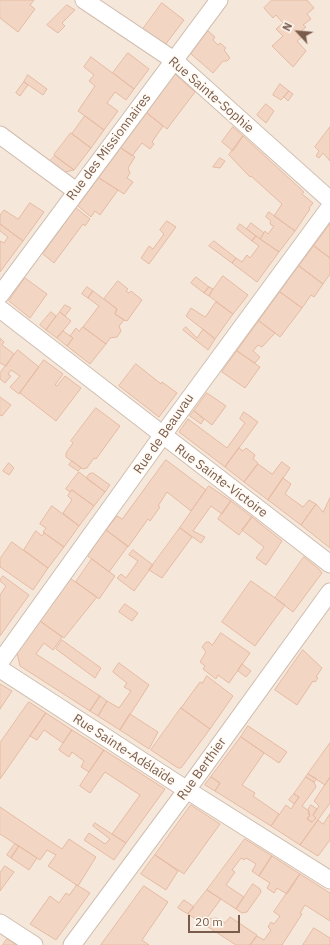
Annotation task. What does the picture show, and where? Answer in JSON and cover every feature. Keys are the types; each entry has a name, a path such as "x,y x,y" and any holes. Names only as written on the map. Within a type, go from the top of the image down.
{"street":[{"name":"Rue Sainte-Sophie","path":"84,0 175,61 330,200"},
{"name":"Rue des Missionnaires","path":"0,295 219,0"},
{"path":"0,135 76,191"},
{"name":"Rue de Beauvau","path":"0,662 330,207"},
{"name":"Rue Sainte-Victoire","path":"0,309 330,564"},
{"name":"Rue Berthier","path":"72,945 187,790 330,592"},
{"name":"Rue Sainte-Adélaïde","path":"0,669 187,790 330,880"},
{"path":"0,923 34,945"}],"shaded area":[{"path":"0,0 330,0 330,945 0,945"}],"building":[{"path":"0,0 34,0 30,5 35,9 18,32 0,18"},
{"path":"272,0 307,0 314,8 307,14 311,19 303,25 306,27 299,33 302,37 297,41 306,51 293,67 272,46 283,36 276,29 283,23 276,15 273,18 264,8"},
{"path":"162,3 184,20 165,45 143,29"},
{"path":"67,5 75,10 62,23 65,26 58,33 47,25"},
{"path":"208,31 215,37 213,40 218,45 220,43 226,48 224,50 230,58 227,61 223,61 213,73 191,54"},
{"path":"128,53 149,69 134,89 113,73"},
{"path":"91,57 134,89 126,100 115,92 107,103 118,111 104,130 78,111 95,86 89,81 94,75 84,67"},
{"path":"175,74 195,92 167,129 147,113"},
{"path":"28,75 47,89 43,95 24,82"},
{"path":"24,82 28,85 20,96 16,93"},
{"path":"280,84 289,91 281,100 273,95"},
{"path":"289,91 293,94 288,101 284,97"},
{"path":"266,104 274,111 266,123 257,115"},
{"path":"147,113 163,126 152,142 154,144 150,149 142,143 132,156 121,148"},
{"path":"85,116 104,130 91,148 72,134"},
{"path":"233,127 243,136 233,151 222,142"},
{"path":"330,127 330,161 323,153 319,158 316,156 319,151 315,147"},
{"path":"71,133 91,148 74,170 54,155"},
{"path":"243,136 304,192 302,194 313,203 295,231 274,216 282,204 251,176 250,177 229,155"},
{"path":"121,148 135,157 128,168 130,173 127,178 133,182 124,194 99,178"},
{"path":"55,156 74,170 65,172 50,161"},
{"path":"220,158 225,161 220,168 213,167"},
{"path":"99,178 118,190 100,215 95,211 91,217 78,206"},
{"path":"30,203 44,212 23,241 0,224 0,215 4,210 18,219"},
{"path":"76,208 90,219 85,226 83,224 54,263 43,254"},
{"path":"269,212 295,231 279,252 260,239 265,231 268,234 274,226 271,225 271,221 266,217"},
{"path":"167,221 176,227 149,264 141,258 149,246 153,249 164,234 160,230"},
{"path":"251,223 264,233 260,239 247,229"},
{"path":"0,224 23,241 0,272 0,241 4,243 8,237 0,231"},
{"path":"240,224 256,236 252,241 237,229"},
{"path":"330,224 330,258 314,246"},
{"path":"256,236 279,252 257,282 232,263 236,258 242,262 247,255 250,258 259,246 252,241"},
{"path":"214,241 236,258 232,263 209,246"},
{"path":"314,246 330,258 330,274 323,284 299,266"},
{"path":"299,266 323,284 314,297 311,295 302,308 280,292"},
{"path":"223,276 248,295 233,314 209,296"},
{"path":"196,277 209,287 204,293 191,283"},
{"path":"25,278 47,294 30,318 9,301"},
{"path":"118,281 128,289 126,291 129,293 131,291 142,300 127,321 115,314 117,309 104,299"},
{"path":"87,287 93,291 88,298 82,294"},
{"path":"209,287 213,289 209,296 204,293"},
{"path":"93,291 117,309 115,314 124,320 119,326 121,331 117,337 110,338 106,344 83,327 99,306 88,298"},
{"path":"280,292 302,308 280,337 259,321"},
{"path":"216,302 233,314 215,339 186,316 191,308 205,317"},
{"path":"65,305 71,308 65,316 60,312"},
{"path":"51,312 56,316 46,330 40,325"},
{"path":"60,312 71,321 57,338 46,330"},
{"path":"259,321 275,333 262,347 258,345 253,351 260,357 255,363 237,351"},
{"path":"83,327 106,344 90,364 67,346 73,338 70,336 76,328 79,331"},
{"path":"186,327 197,338 203,329 215,339 208,350 183,330"},
{"path":"63,331 73,338 67,346 57,338"},
{"path":"0,338 4,342 2,345 14,354 6,366 0,363"},
{"path":"18,350 39,367 19,394 10,387 20,376 11,370 8,374 11,376 5,383 0,379 0,373"},
{"path":"237,351 260,367 245,388 222,372"},
{"path":"44,360 63,374 55,385 57,386 65,376 81,388 56,421 20,393"},
{"path":"136,364 161,384 162,382 177,393 159,417 119,386"},
{"path":"207,393 226,406 212,425 194,411"},
{"path":"0,397 11,405 2,416 0,415"},
{"path":"96,408 120,426 96,459 94,458 87,468 83,469 66,457 66,453 73,443 71,441"},
{"path":"194,411 204,419 201,424 190,416"},
{"path":"244,412 258,422 225,467 179,432 188,419 227,448 245,423 240,419"},
{"path":"239,448 243,451 246,448 255,455 253,459 258,463 244,482 225,467"},
{"path":"166,460 206,490 191,511 167,492 158,506 160,507 150,521 148,519 128,547 106,530 117,516 122,519"},
{"path":"72,461 81,468 78,471 69,465"},
{"path":"282,462 290,468 268,500 244,482 258,464 272,474"},
{"path":"9,463 14,468 9,475 3,471"},
{"path":"79,472 105,492 94,506 72,490 70,492 66,489"},
{"path":"93,473 110,485 105,492 86,478 89,474"},
{"path":"283,478 291,484 285,494 303,507 309,500 316,504 301,525 268,500"},
{"path":"209,486 231,501 222,514 211,506 193,531 205,537 201,543 180,528"},
{"path":"72,490 94,506 79,526 63,513 72,500 68,496"},
{"path":"330,498 330,548 301,525 316,504 323,512"},
{"path":"231,501 252,517 239,535 218,519"},
{"path":"52,506 79,526 64,547 43,532 46,528 40,524"},
{"path":"252,517 282,541 266,565 256,558 264,547 242,530"},
{"path":"180,528 192,537 162,578 149,570"},
{"path":"106,530 128,546 109,572 88,556"},
{"path":"36,531 42,536 44,533 64,547 48,568 24,550"},
{"path":"12,542 48,568 33,590 0,567 0,559"},
{"path":"133,550 153,565 134,591 117,578 121,574 126,578 138,561 129,555"},
{"path":"304,557 322,573 293,612 275,598"},
{"path":"92,559 115,576 99,599 76,582"},
{"path":"3,576 29,595 0,636 0,595 6,586 0,581"},
{"path":"71,579 97,597 64,638 40,621"},
{"path":"251,581 285,605 255,646 222,622"},
{"path":"125,604 138,613 132,621 119,612"},
{"path":"40,621 62,637 53,650 44,643 36,654 100,696 90,711 20,666 17,653"},
{"path":"221,633 250,653 229,683 218,675 216,679 203,669 205,666 200,662 206,652 202,647 206,642 209,642 212,645"},
{"path":"62,640 101,668 95,678 56,649"},
{"path":"303,650 322,668 316,677 318,678 315,682 313,681 297,705 275,690"},
{"path":"119,663 149,685 120,730 98,716 107,701 119,708 131,691 124,687 127,683 113,672"},
{"path":"242,664 251,671 246,677 238,671"},
{"path":"207,676 233,696 210,729 181,708 200,682 202,683"},
{"path":"0,684 12,691 0,709"},
{"path":"100,696 107,701 98,716 90,711"},
{"path":"29,702 46,713 0,779 0,743"},
{"path":"181,708 210,729 181,768 178,768 151,750"},
{"path":"46,713 72,730 63,743 44,730 37,740 30,736"},
{"path":"130,714 158,732 149,749 120,730"},
{"path":"248,726 287,752 279,763 241,737"},
{"path":"72,730 104,750 89,772 81,767 84,761 72,752 69,757 59,750"},
{"path":"241,737 264,753 242,785 255,793 253,796 279,814 271,826 215,791 220,783 211,777"},
{"path":"330,743 330,777 325,785 308,774"},
{"path":"104,750 165,789 126,843 112,834 140,795 105,772 90,793 80,786"},
{"path":"308,774 317,779 314,782 306,777"},
{"path":"211,777 220,783 215,791 205,785"},
{"path":"306,777 314,782 316,787 302,806 309,811 308,814 310,815 307,819 312,822 316,818 313,815 319,806 314,801 330,777 330,803 300,845 271,826 286,805 291,809 299,797 294,794"},
{"path":"294,794 299,797 294,804 289,800"},
{"path":"191,805 220,824 184,874 155,855"},
{"path":"311,805 317,809 313,815 316,818 312,822 307,819 310,815 308,810"},
{"path":"0,807 62,849 69,839 96,857 78,886 48,866 56,855 47,850 40,860 0,834"},
{"path":"330,814 330,840 318,856 300,845 318,820 323,824"},
{"path":"95,823 126,843 114,860 84,840 89,833 105,844 110,839 93,826"},
{"path":"245,839 272,856 259,876 252,871 256,864 246,858 244,860 241,858 232,870 235,872 226,885 244,897 236,909 207,890"},
{"path":"15,844 19,846 11,858 7,855"},
{"path":"19,846 37,858 29,870 11,858"},
{"path":"155,855 178,871 166,890 141,874"},
{"path":"272,856 300,874 287,894 277,888 274,893 267,888 270,883 259,876"},
{"path":"5,866 14,872 0,891 0,873"},
{"path":"300,874 330,893 330,921 305,905 300,913 302,914 282,945 250,945 257,936 264,940 271,930 268,927 271,922 274,924 280,916 274,912"},
{"path":"253,884 260,889 261,892 247,912 242,913 236,909"},
{"path":"77,885 90,893 56,940 30,924 50,896 59,903 66,893 69,895"},
{"path":"144,886 168,902 142,940 149,945 101,945"},
{"path":"207,890 221,899 206,919 216,918 225,923 230,917 257,935 250,945 236,945 188,914"},
{"path":"184,900 194,907 188,914 178,908"},
{"path":"314,928 330,938 330,945 303,945"},
{"path":"7,939 17,945 3,945"}]}
